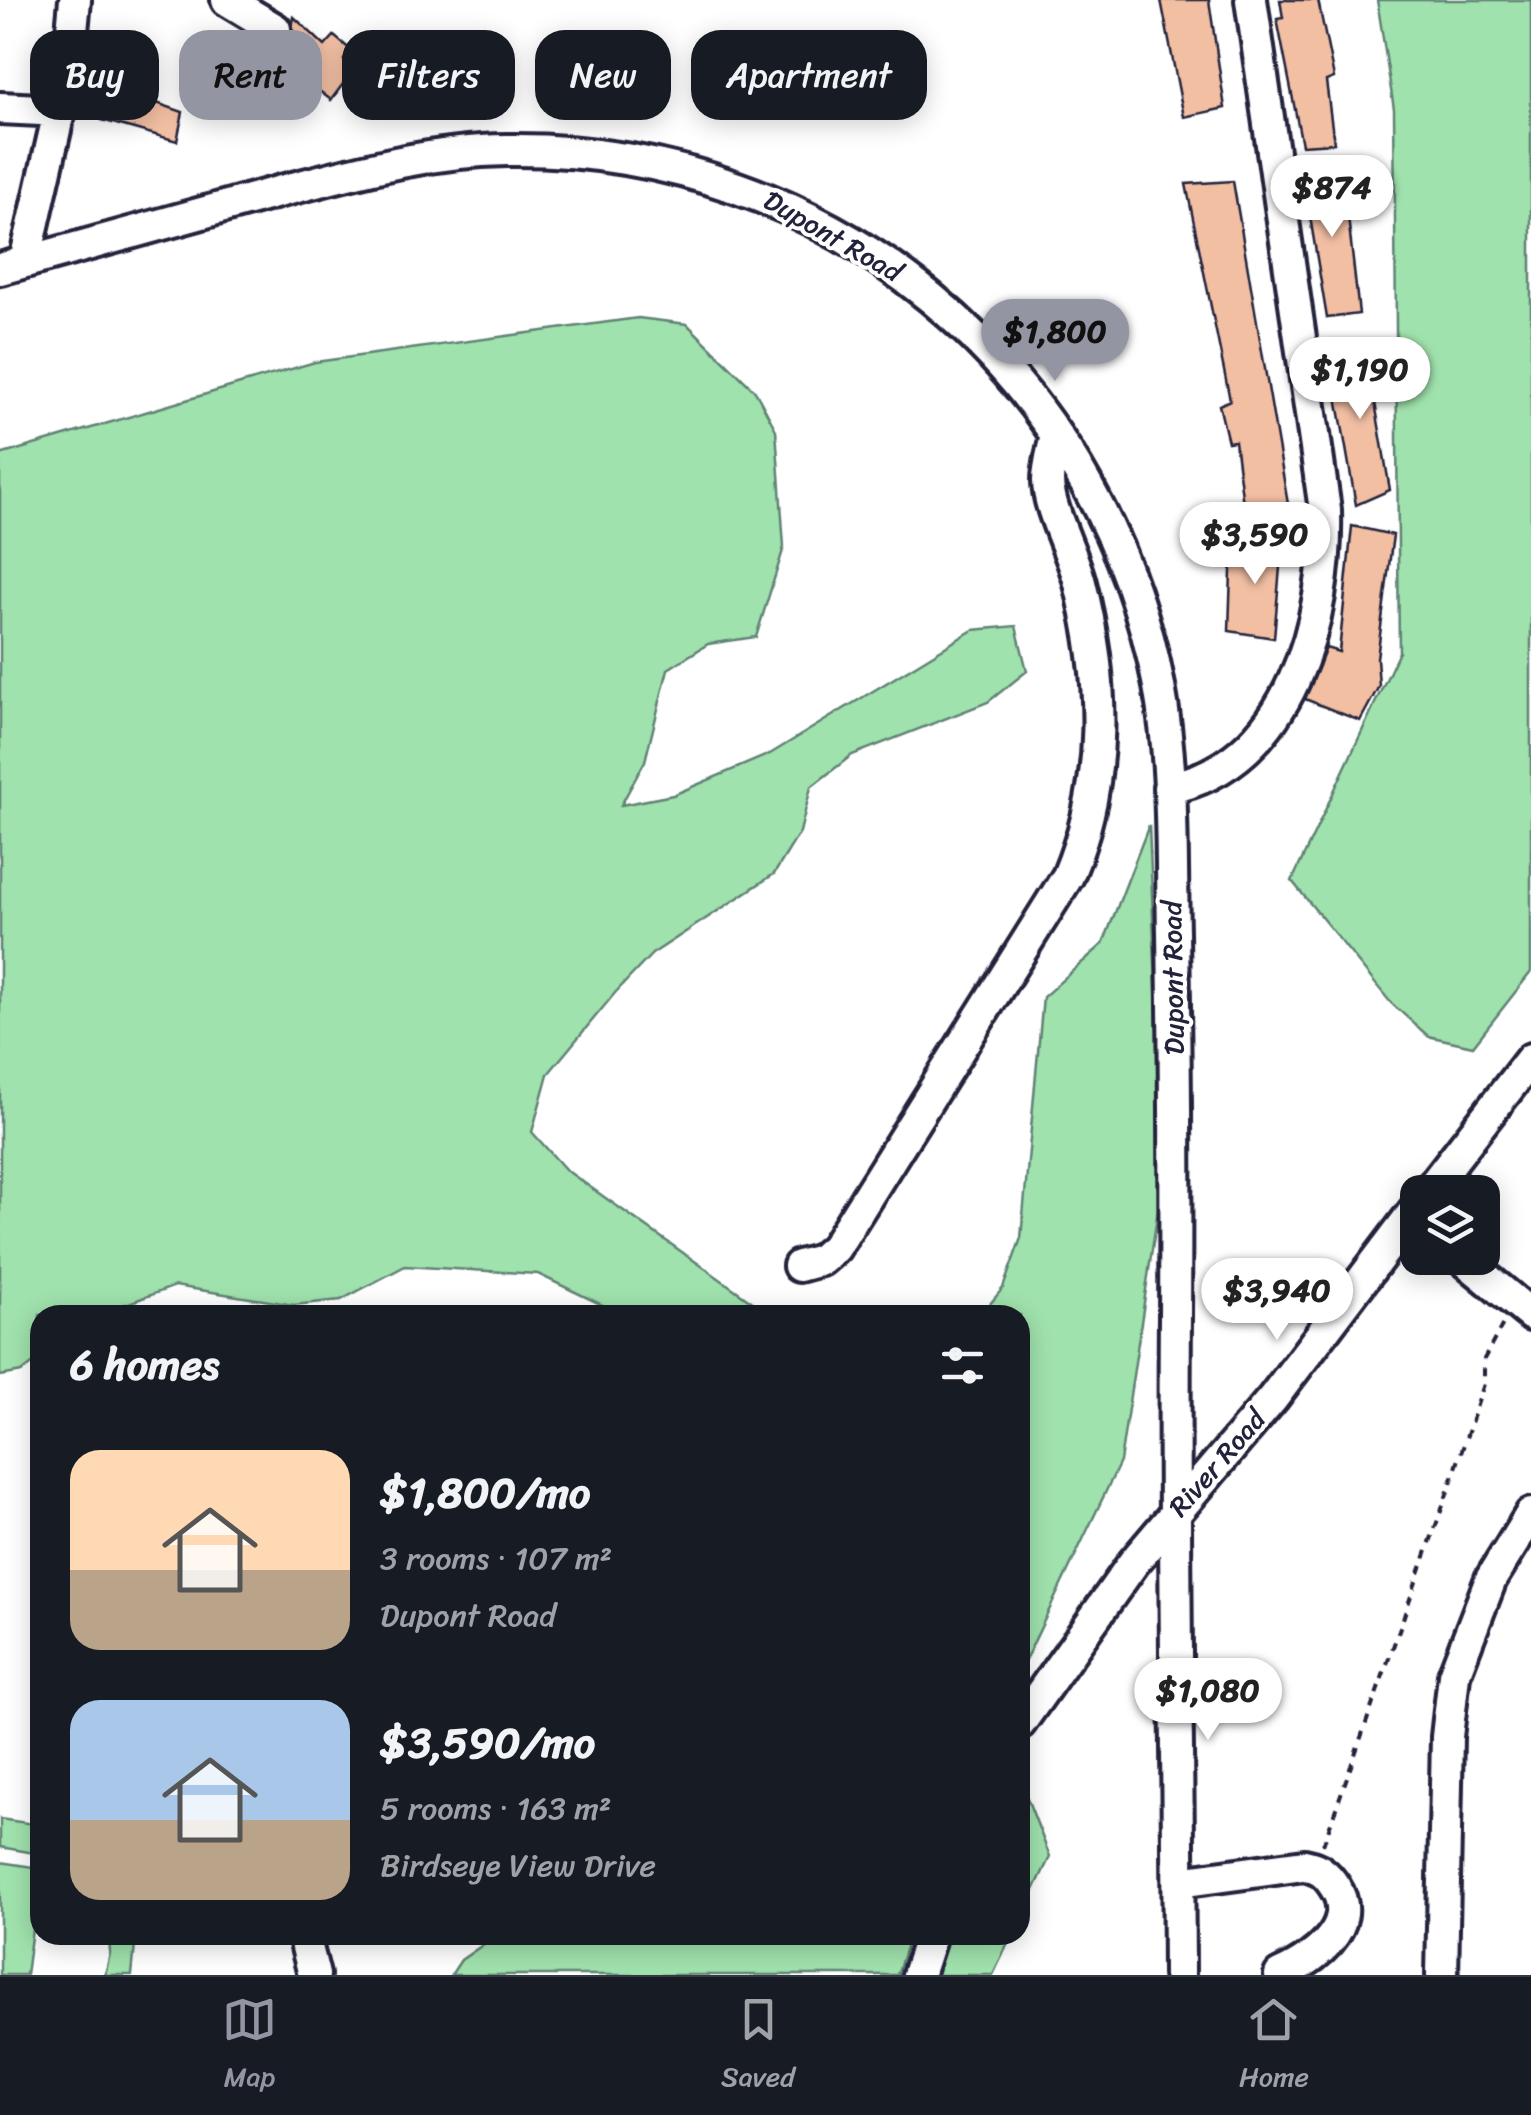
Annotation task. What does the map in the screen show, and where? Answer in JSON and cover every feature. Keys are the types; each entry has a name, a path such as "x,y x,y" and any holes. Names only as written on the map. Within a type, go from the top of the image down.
{"street":[{"path":"71,30 75,0"},
{"path":"226,0 275,29"},
{"path":"1170,788 1214,774 1263,730 1282,704 1308,650 1326,546 1326,510 1252,0"},
{"path":"0,108 30,109"},
{"path":"13,265 58,120"},
{"name":"Dupont Road","path":"13,265 410,159 506,150 630,160 754,191 814,218 892,264 983,344 1056,435 1100,509 1134,587 1159,686 1170,788 1176,1156 1173,1512 1179,1975"},
{"path":"800,1266 821,1260 835,1248 1068,876 1085,835 1099,758 1102,705 1081,586 1047,483 1056,435"},
{"name":"River Road","path":"1443,1175 1531,1059"},
{"name":"River Road","path":"1030,1709 1173,1512 1274,1398 1400,1232"},
{"path":"1483,1275 1523,1308"},
{"path":"1442,1975 1446,1737 1454,1675 1491,1580 1531,1514"},
{"path":"1179,1882 1320,1869 1338,1890 1343,1914 1330,1940 1306,1963 1280,1975"},
{"path":"306,1945 314,1975"},
{"path":"918,1975 928,1945"}],"path":[{"path":"1311,1867 1332,1829 1452,1480 1484,1384 1484,1359 1523,1308"}],"green space":[{"path":"1377,0 1531,0 1531,972 1473,1046 1428,1036 1391,1003 1292,881 1399,652 1394,109"},
{"path":"638,318 687,324 755,391 776,430 784,547 756,637 708,644 668,669 645,761 621,805 673,795 770,754 973,630 1016,626 1027,671 988,702 852,755 811,787 800,832 774,874 652,954 548,1074 532,1132 566,1170 757,1305 602,1305 538,1274 405,1266 341,1300 294,1305 175,1286 123,1305 30,1305 30,1366 22,1372 0,1376 0,455 315,362"},
{"path":"1149,825 1164,1170 1120,1462 1030,1650 1030,1305 989,1305 1003,1288 1021,1238 1043,997 1103,944"},
{"path":"1030,1806 1050,1857 1030,1898"},
{"path":"0,1819 30,1824 30,1852 0,1847"},
{"path":"0,1862 30,1866 30,1944 26,1975 0,1975"},
{"path":"110,1945 135,1945 132,1975 105,1975"},
{"path":"483,1945 907,1945 897,1975 451,1975 461,1960"},
{"path":"944,1945 1007,1945 993,1975 936,1975"}],"building":[{"path":"1161,0 1209,0 1225,108 1184,117"},
{"path":"1280,0 1318,0 1334,78 1326,81 1334,143 1302,145 1277,19 1283,18"},
{"path":"294,17 308,30 292,30"},
{"path":"334,36 342,43 342,85 331,100 322,93 322,43 325,46"},
{"path":"159,104 179,111 177,141 102,120 159,120"},
{"path":"1342,163 1359,314 1327,318 1303,175"},
{"path":"1233,181 1289,510 1245,520 1235,441 1228,442 1219,405 1230,400 1186,184"},
{"path":"1365,344 1390,490 1356,505 1329,351"},
{"path":"1352,526 1393,535 1377,658 1379,686 1360,721 1305,699 1326,648 1339,652"},
{"path":"1239,537 1282,543 1274,638 1229,631 1231,571"}]}
